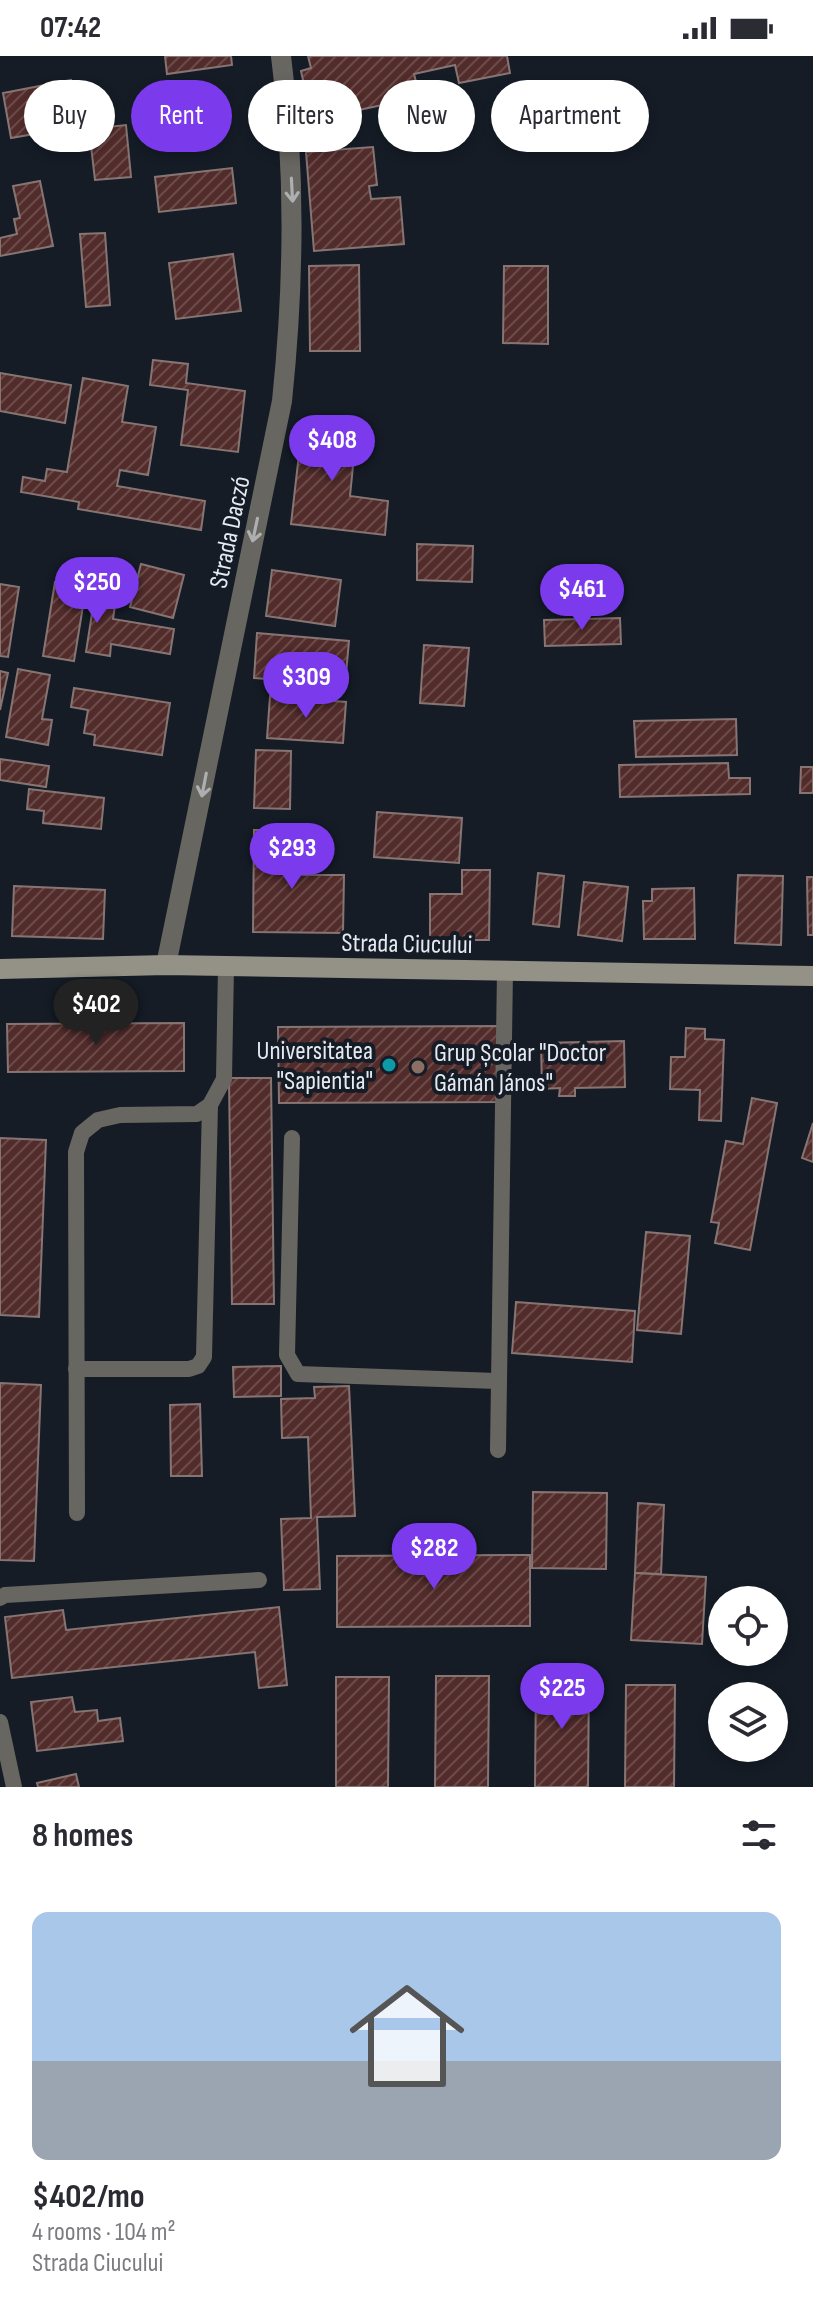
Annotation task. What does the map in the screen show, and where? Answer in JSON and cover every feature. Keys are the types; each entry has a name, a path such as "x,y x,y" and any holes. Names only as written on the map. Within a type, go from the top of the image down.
{"main road":[{"name":"Strada Ciucului","path":"0,969 166,965 813,976"}],"street":[{"name":"Strada Daczó","path":"166,965 282,401 291,316 293,214 288,107 281,56"}],"lane":[{"path":"76,1369 189,1369 198,1366 204,1357 210,1105 224,1079 226,967"},
{"path":"498,1450 505,970"},
{"path":"77,1513 76,1152 82,1133 98,1120 120,1115 197,1114 210,1105"},
{"path":"292,1138 287,1355 292,1367 298,1374 497,1381"},
{"path":"0,1598 62,1590 259,1580"},
{"path":"0,1722 14,1787"}],"building":[{"path":"165,56 231,56 232,65 167,74"},
{"path":"308,56 507,56 510,73 458,80 455,65 414,74 416,80 378,80 378,106 362,109 362,80 303,80 301,71 311,68"},
{"path":"24,89 24,136 11,138 3,93"},
{"path":"126,125 131,177 95,180 92,152 115,152 115,126"},
{"path":"373,147 377,185 369,186 371,199 400,197 404,244 314,251 306,152 362,152 362,148"},
{"path":"232,168 236,203 159,212 155,177"},
{"path":"40,181 53,246 0,256 0,238 17,234 14,219 20,218 13,186"},
{"path":"105,233 110,305 86,307 80,234"},
{"path":"233,254 241,311 176,319 169,263"},
{"path":"359,265 360,351 310,351 309,266"},
{"path":"504,266 548,266 548,344 503,343"},
{"path":"153,360 188,364 186,383 245,391 238,452 181,445 188,390 150,385"},
{"path":"0,373 71,385 65,423 0,411"},
{"path":"83,378 128,386 122,422 156,427 148,475 120,470 117,486 205,501 201,530 78,509 79,502 21,492 23,477 45,481 47,469 67,472"},
{"path":"303,419 357,426 350,496 388,501 385,535 291,524"},
{"path":"417,544 473,546 472,582 417,580"},
{"path":"141,564 184,575 173,618 130,607"},
{"path":"272,570 341,580 335,626 266,616"},
{"path":"55,582 117,592 113,619 174,629 170,654 111,644 110,656 86,652 93,607 83,606 74,661 43,656"},
{"path":"0,584 19,587 8,657 0,656"},
{"path":"620,618 621,644 545,646 544,620"},
{"path":"257,633 349,641 345,685 254,678"},
{"path":"424,645 469,648 464,706 420,703"},
{"path":"18,669 50,675 42,719 52,720 48,745 6,737"},
{"path":"0,671 8,673 0,710"},
{"path":"74,688 170,703 162,755 94,745 95,735 84,733 88,710 71,707"},
{"path":"270,696 346,702 343,743 267,738"},
{"path":"736,719 737,755 636,757 634,721"},
{"path":"256,750 291,751 290,809 254,808"},
{"path":"0,759 49,766 46,787 0,780"},
{"path":"728,763 729,778 750,778 750,794 620,797 619,765"},
{"path":"801,767 813,767 813,793 800,793"},
{"path":"29,789 104,798 101,829 43,823 44,811 27,809"},
{"path":"377,812 462,818 459,863 374,857"},
{"path":"254,830 293,830 292,875 344,875 343,933 253,932"},
{"path":"462,870 490,870 489,940 430,940 430,894 462,894"},
{"path":"538,873 564,876 559,927 533,924"},
{"path":"738,875 783,876 781,945 735,943"},
{"path":"807,877 813,877 813,935 808,935"},
{"path":"584,882 628,887 622,941 578,935"},
{"path":"14,886 105,890 103,939 12,936"},
{"path":"694,888 695,939 644,939 643,901 652,901 652,889"},
{"path":"184,1023 184,1071 8,1072 7,1024"},
{"name":"Universitatea \"Sapientia\"","path":"500,1026 500,1102 279,1103 278,1027"},
{"path":"686,1028 705,1029 705,1039 724,1040 721,1121 699,1120 700,1090 670,1089 671,1057 685,1057"},
{"path":"624,1041 625,1087 575,1088 575,1096 559,1096 560,1088 542,1089 541,1043"},
{"path":"229,1078 271,1078 274,1304 232,1304"},
{"path":"752,1098 777,1103 750,1250 715,1243 719,1223 711,1222 726,1141 743,1144"},
{"path":"813,1123 813,1162 802,1158"},
{"path":"0,1138 46,1140 39,1317 0,1315"},
{"path":"646,1232 690,1236 681,1334 637,1330"},
{"path":"516,1302 635,1311 632,1362 512,1353"},
{"path":"281,1366 281,1396 234,1397 233,1367"},
{"path":"0,1383 41,1385 34,1561 0,1560"},
{"path":"349,1386 355,1516 317,1517 320,1589 284,1590 281,1519 311,1518 308,1437 282,1438 281,1399 315,1398 314,1387"},
{"path":"200,1404 202,1476 171,1476 170,1405"},
{"path":"533,1492 607,1493 606,1569 532,1568"},
{"path":"638,1503 664,1505 661,1574 635,1573"},
{"path":"530,1555 530,1626 337,1627 337,1556"},
{"path":"635,1573 706,1577 702,1644 631,1640"},
{"path":"279,1607 287,1685 259,1688 255,1652 12,1678 5,1617 63,1610 66,1630"},
{"path":"536,1675 589,1676 588,1787 535,1787"},
{"path":"436,1676 489,1676 488,1787 435,1787"},
{"path":"336,1677 389,1677 388,1787 336,1787"},
{"path":"626,1685 675,1685 674,1787 625,1787"},
{"path":"72,1697 75,1712 97,1710 98,1721 120,1718 123,1741 37,1751 31,1702"},
{"path":"76,1774 79,1787 38,1787 37,1783"}],"place":[{"name":"Universitatea \"Sapientia\"","path":"389,1065"},
{"name":"Grup Școlar \"Doctor Gámán János\"","path":"418,1067"}]}
